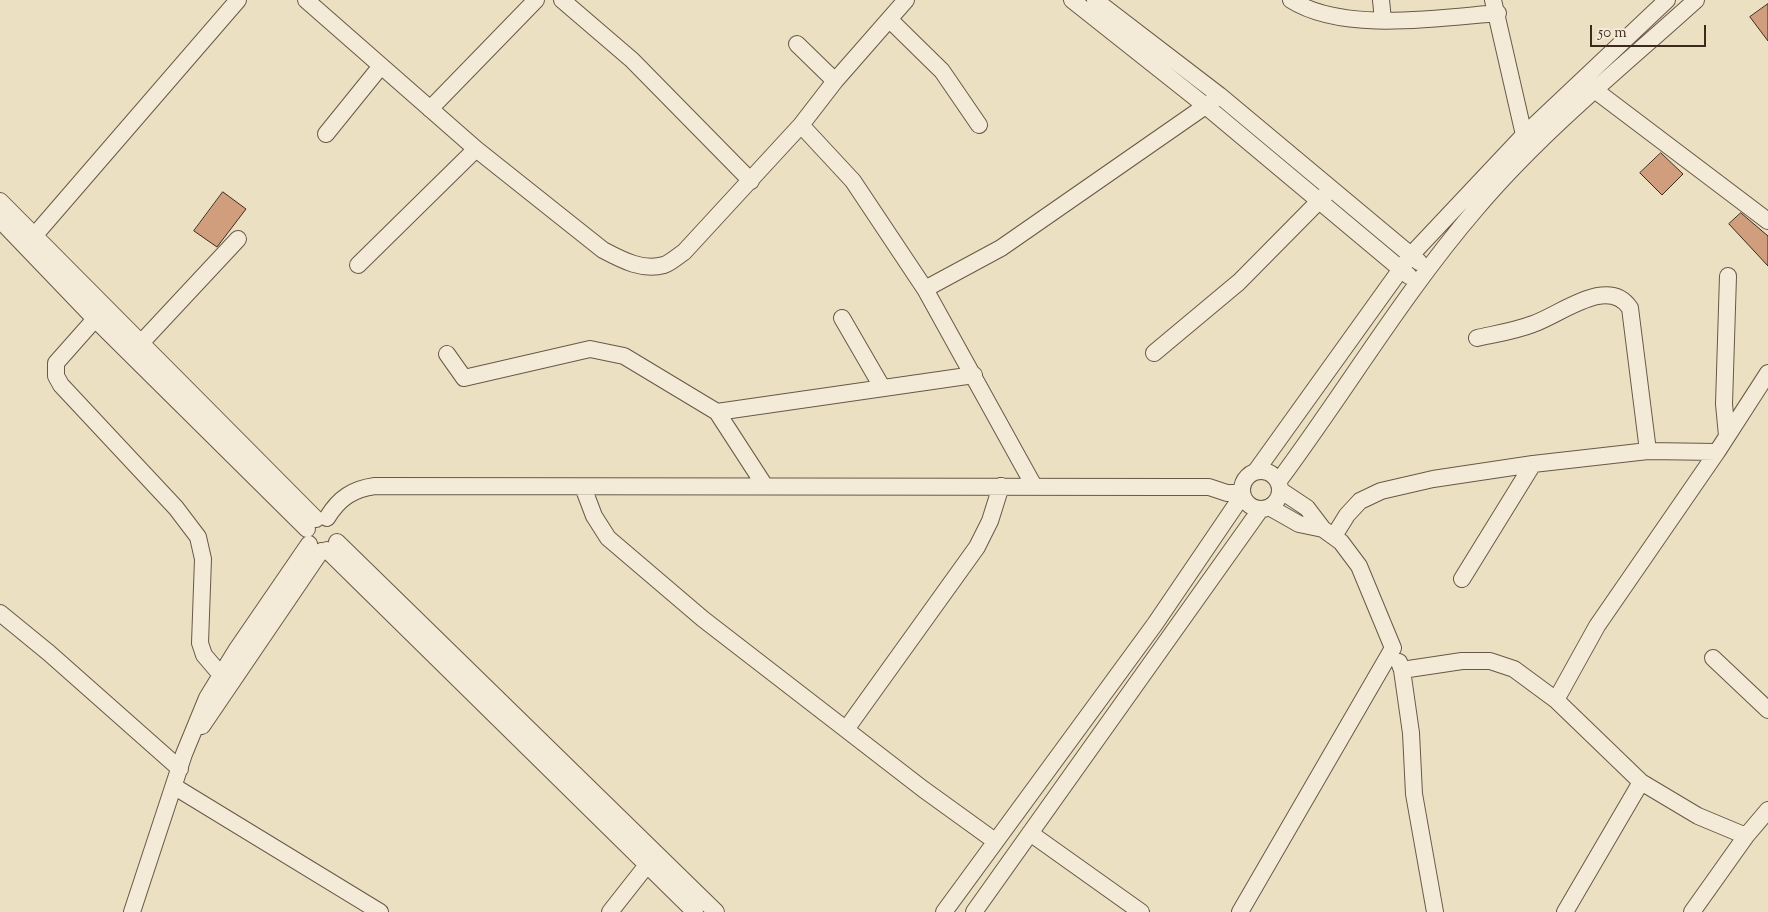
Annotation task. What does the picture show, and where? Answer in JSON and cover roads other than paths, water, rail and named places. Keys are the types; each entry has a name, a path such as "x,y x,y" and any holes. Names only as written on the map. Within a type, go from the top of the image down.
{"street":[{"path":"31,241 238,0"},
{"path":"306,0 476,149 604,250 626,263 646,267 665,265 684,252 801,125 835,81 906,0"},
{"path":"430,109 536,0"},
{"path":"562,0 632,60 751,181"},
{"path":"1072,0 1208,107 1418,284"},
{"path":"1095,0 1219,95 1428,270"},
{"path":"1291,0 1311,11 1328,16 1383,20 1495,7 1524,135"},
{"path":"1380,0 1383,20"},
{"path":"944,912 1154,624 1246,485 1314,392 1400,268 1524,135 1667,0"},
{"path":"974,912 1265,508 1279,497 1279,486 1418,284 1476,208 1530,152 1696,0"},
{"path":"890,20 942,71 979,125"},
{"path":"797,44 835,81"},
{"path":"326,134 381,66"},
{"path":"1596,91 1768,221"},
{"path":"926,289 1001,248 1208,107 1219,95"},
{"path":"801,125 853,181 926,289 1034,486"},
{"path":"358,265 476,149"},
{"path":"1154,354 1239,282 1331,189"},
{"path":"0,200 95,319 320,536 716,912"},
{"path":"0,220 31,241 140,344 320,536 695,912"},
{"path":"140,344 238,239"},
{"path":"1727,436 1724,404 1728,276"},
{"path":"1476,338 1533,324 1602,294 1616,295 1625,301 1630,308 1648,451"},
{"path":"842,318 882,387"},
{"path":"95,319 56,363 56,376 60,385 176,508 198,537 203,558 200,643 204,655 221,674"},
{"path":"447,354 464,378 590,350 624,356 717,412 765,486"},
{"path":"1556,700 1597,626 1717,452 1768,373"},
{"path":"717,412 974,375"},
{"path":"1329,533 1360,501 1381,491 1433,479 1533,464 1648,451 1717,452"},
{"path":"1462,578 1533,464"},
{"path":"188,744 217,706 342,498 352,492 375,486 1209,487 1227,480 1246,485 1269,472 1279,486 1308,508 1359,566 1402,670 1416,803 1435,912"},
{"path":"1246,485 1247,504 1265,508 1298,524 1329,533"},
{"path":"847,728 977,547 990,521 1001,486"},
{"path":"583,487 594,516 608,538 703,619 847,728 923,789 995,841"},
{"path":"132,912 188,744 207,698 221,674 320,536"},
{"path":"0,613 49,653 180,769"},
{"path":"1240,912 1393,648"},
{"path":"1713,658 1768,710"},
{"path":"1402,670 1462,661 1490,661 1514,669 1556,700 1641,782 1698,816 1746,836"},
{"path":"1565,912 1641,782"},
{"path":"175,787 380,912"},
{"path":"1692,912 1746,836 1768,810"},
{"path":"1030,833 1141,912"},
{"path":"610,912 647,865"}]}
